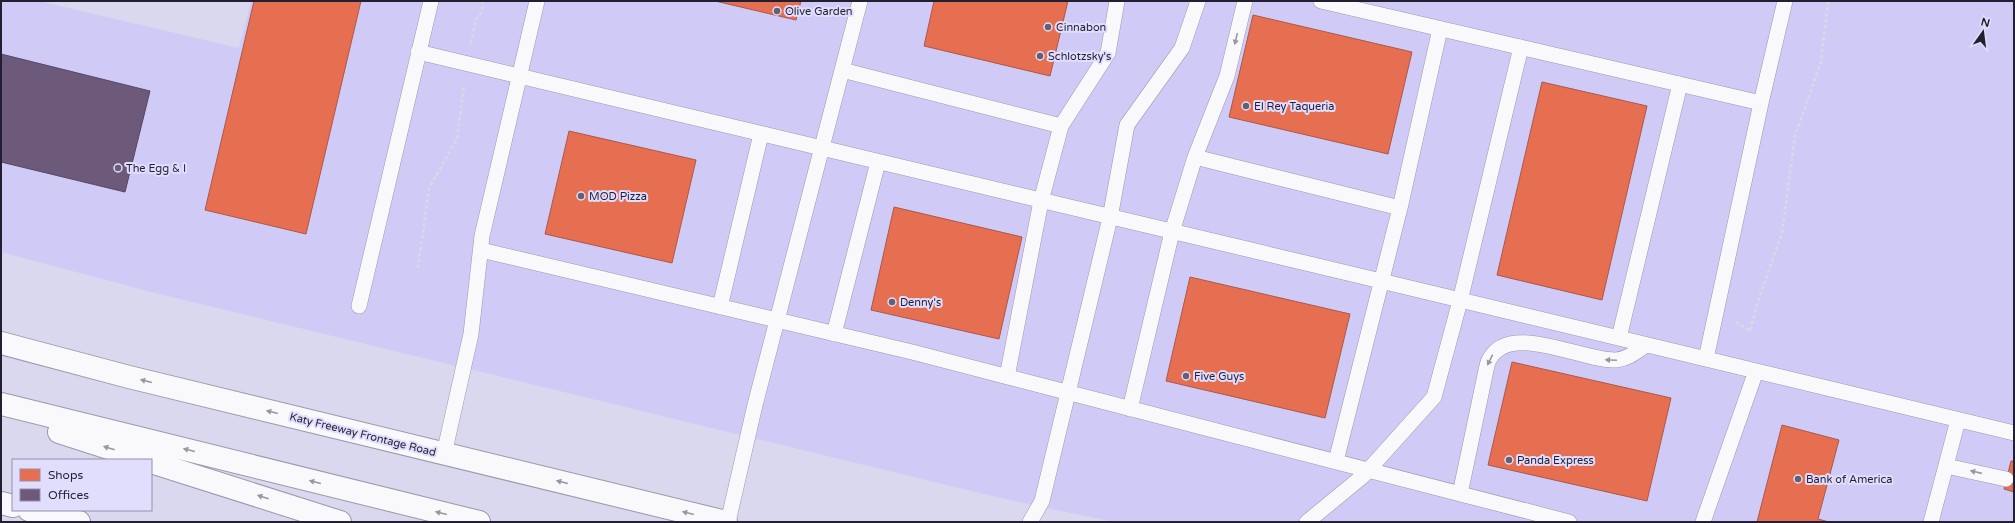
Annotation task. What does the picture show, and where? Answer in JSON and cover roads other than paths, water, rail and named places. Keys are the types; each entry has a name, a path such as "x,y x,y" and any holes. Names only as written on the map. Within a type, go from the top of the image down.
{"main road":[{"name":"Katy Freeway Frontage Road","path":"1,343 137,379 727,522"},
{"path":"1,404 479,522"},
{"path":"1,414 143,459"},
{"path":"152,462 340,522"},
{"path":"1,503 12,506"},
{"path":"34,511 79,522"}],"lane":[{"path":"359,306 431,1"},
{"path":"444,454 472,334 480,250 537,1"},
{"path":"727,522 755,404 860,1"},
{"path":"1007,378 1041,201 1061,126 1108,53 1117,1"},
{"path":"1030,522 1042,501 1110,218 1127,125 1182,48 1198,1"},
{"path":"1130,409 1172,232 1195,157 1227,76 1245,1"},
{"path":"1321,1 1761,103"},
{"path":"1706,359 1761,103 1785,1"},
{"path":"1336,461 1380,281 1400,208 1440,29"},
{"path":"1307,522 1368,469 1434,397 1460,301 1521,47"},
{"path":"418,52 2014,433"},
{"path":"842,70 1061,126"},
{"path":"1618,338 1680,84"},
{"path":"720,307 761,134"},
{"path":"1195,157 1400,208"},
{"path":"834,334 878,162"},
{"path":"480,250 834,334 1368,469 1569,522"},
{"path":"1460,494 1489,360 1495,353 1514,343 1530,342 1600,359 1617,360 1630,356 1646,345"},
{"path":"1703,522 1756,371"},
{"path":"1934,521 1958,420"},
{"path":"1946,466 2006,479"}],"place":[{"name":"Olive Garden","path":"777,11"},
{"name":"Cinnabon","path":"1048,27"},
{"name":"Schlotzsky's","path":"1040,56"},
{"name":"El Rey Taqueria","path":"1246,106"},
{"name":"The Egg & I","path":"118,168"},
{"name":"MOD Pizza","path":"581,196"},
{"name":"Denny's","path":"892,302"},
{"name":"Five Guys","path":"1186,376"},
{"name":"Panda Express","path":"1509,460"},
{"name":"Bank of America","path":"1798,479"}]}
